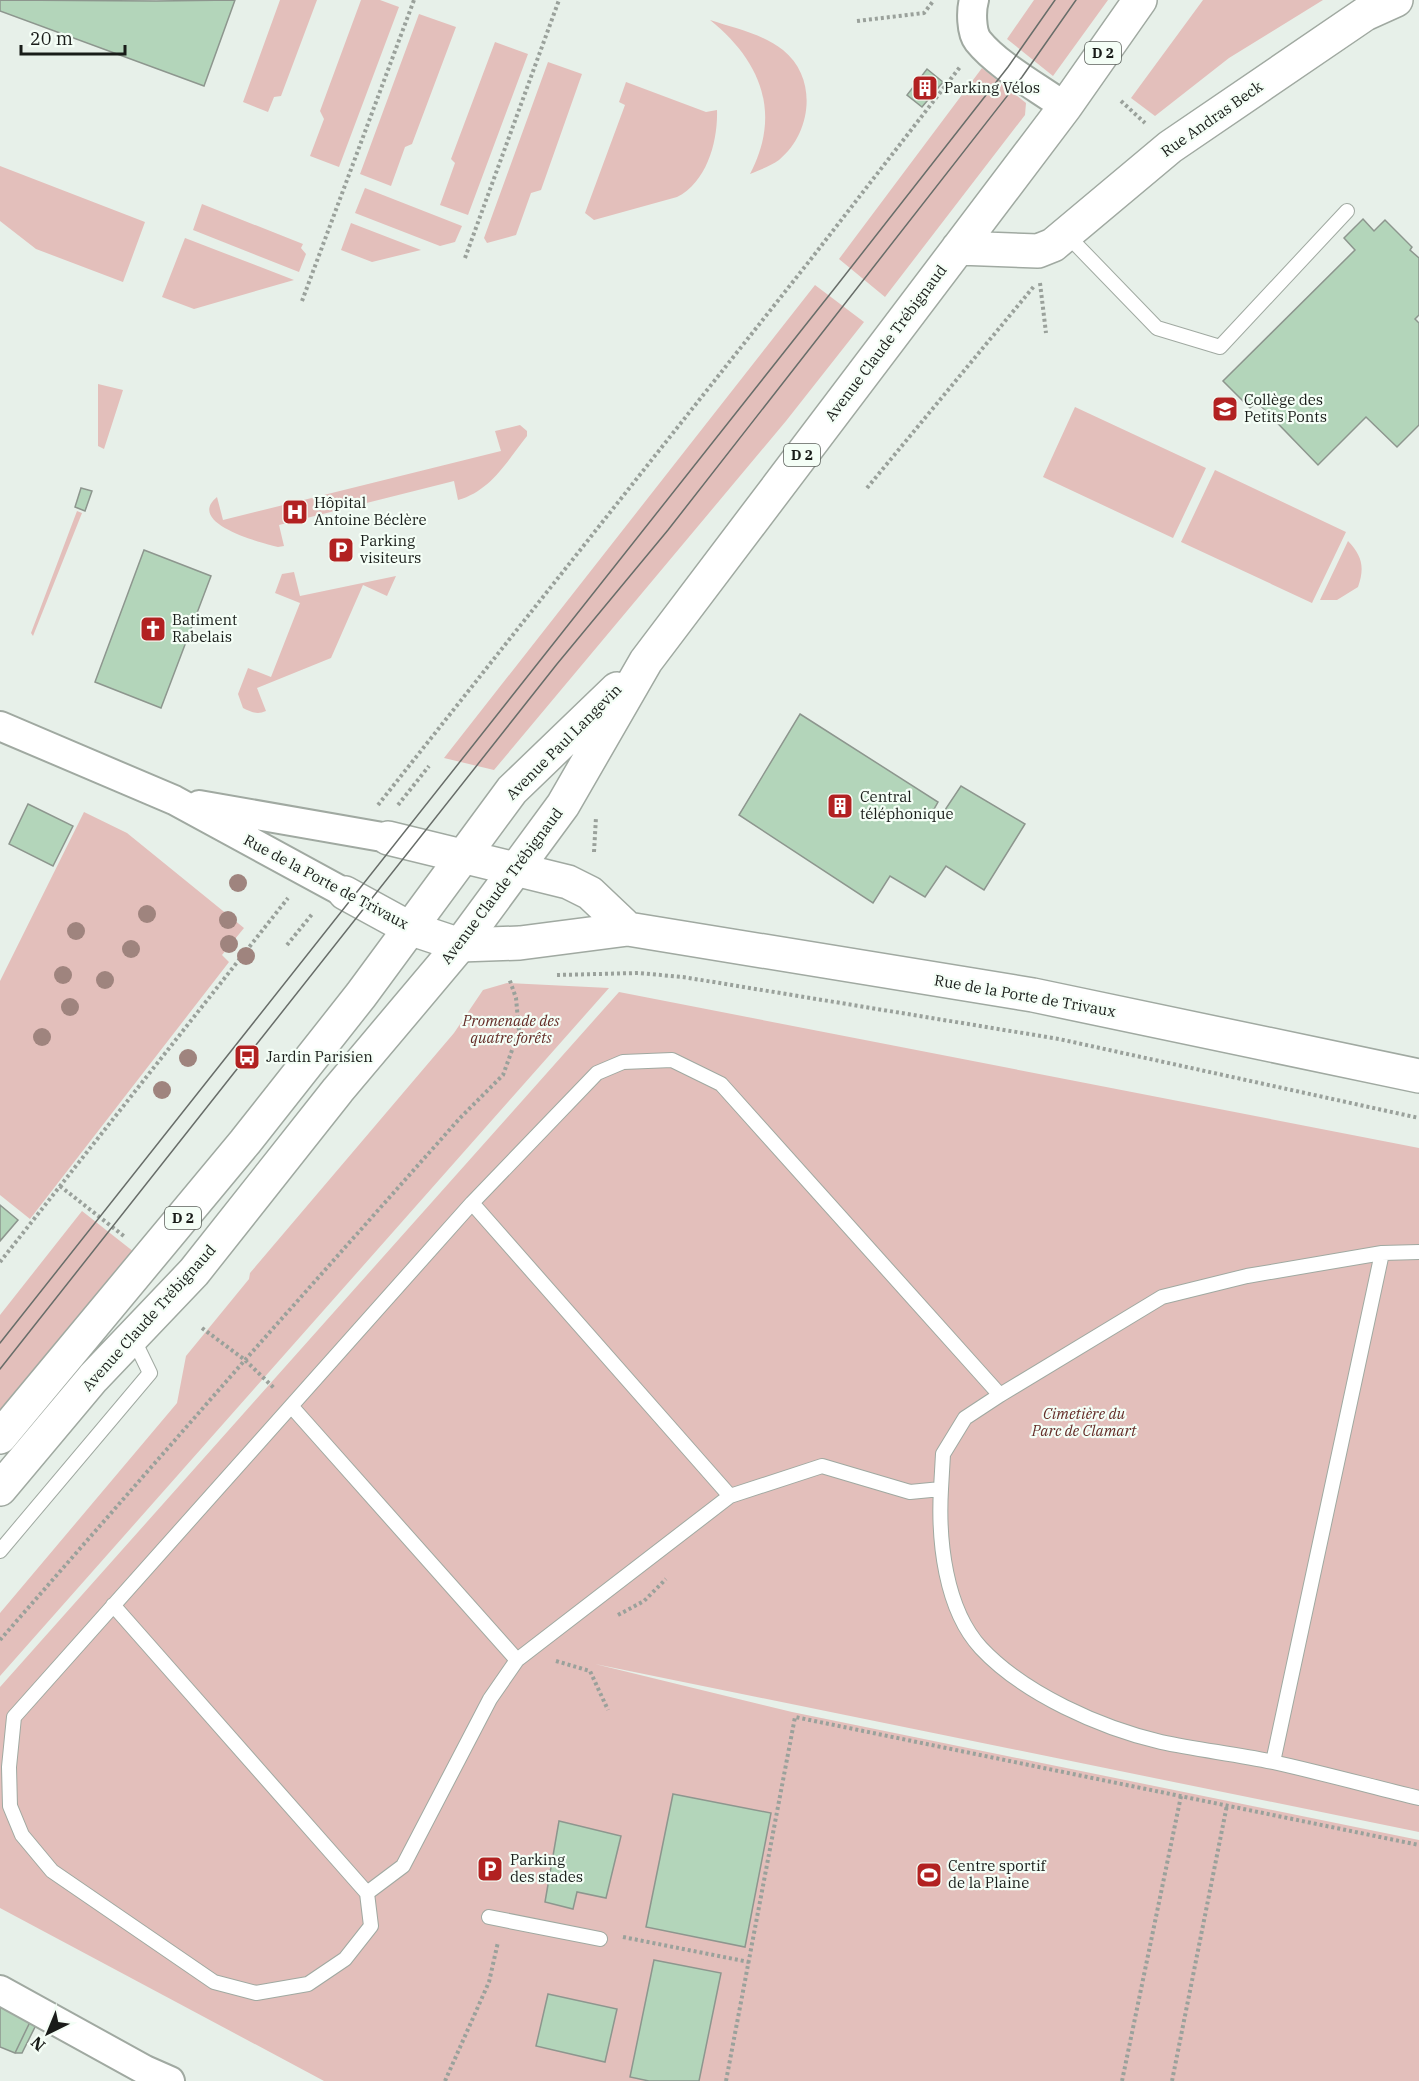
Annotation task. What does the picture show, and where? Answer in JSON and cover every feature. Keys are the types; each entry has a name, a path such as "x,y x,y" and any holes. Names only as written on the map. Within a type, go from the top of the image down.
{"main road":[{"name":"D 2","path":"958,248 1065,107 1140,0"},
{"name":"Rue Andras Beck","path":"958,248 1038,251 1053,245 1170,147 1369,7 1396,0"},
{"name":"Avenue Claude Trébignaud","path":"0,1489 93,1378 194,1272 338,1090 460,945 563,805 646,661 958,248"},
{"name":"Avenue Paul Langevin","path":"464,855 512,790 646,661"},
{"name":"Rue de la Porte de Trivaux","path":"385,820 464,855 568,882 590,893 628,929"},
{"name":"D 2","path":"0,1437 246,1142 361,995 464,855"},
{"name":"Rue de la Porte de Trivaux","path":"345,894 409,928 460,945 520,943 628,929 1033,995 1419,1076"}],"street":[{"path":"975,0 974,34 978,42 1008,67 1065,107"},
{"name":"Rue de la Porte de Trivaux","path":"0,726 174,800 345,894"},
{"name":"Rue de la Porte de Trivaux","path":"174,800 385,820"},
{"path":"0,1990 145,2070 170,2081"}],"lane":[{"path":"1066,234 1157,328 1220,348 1347,211"},
{"path":"112,1605 367,1893 371,1926 345,1959 308,1984 256,1993 214,1982 52,1871 22,1835 10,1806 9,1767 14,1717 112,1605 292,1407 472,1203 597,1073 623,1062 672,1060 721,1084 1000,1395"},
{"path":"472,1203 730,1496"},
{"path":"1419,1252 1382,1253 1247,1276 1162,1297 965,1418 944,1454 940,1513 944,1563 959,1612 980,1648 1026,1686 1086,1717 1159,1742 1273,1762 1419,1798"},
{"path":"1273,1762 1382,1253"},
{"path":"0,1551 150,1373 133,1338"},
{"path":"292,1407 522,1656"},
{"path":"367,1893 403,1866 490,1699 522,1656 730,1496 822,1466 910,1492 941,1489"},
{"path":"489,1917 600,1938"}],"path":[{"path":"302,301 414,0"},
{"path":"465,258 559,0"},
{"path":"857,21 924,13 934,0"},
{"path":"385,820 978,42"},
{"path":"867,488 1040,280 1047,333"},
{"path":"385,820 429,766"},
{"path":"594,852 596,817"},
{"path":"0,1262 295,890"},
{"path":"287,945 315,909"},
{"path":"552,975 638,973 695,979 1059,1039 1419,1118"},
{"path":"508,975 519,975"},
{"path":"0,1640 460,1118 503,1075 519,1031 516,998"},
{"path":"60,1186 129,1240"},
{"path":"202,1328 245,1360 292,1407"},
{"path":"522,1656 590,1671 608,1710"},
{"path":"726,2081 795,1717 1419,1845"},
{"path":"1122,2081 1181,1796"},
{"path":"1172,2081 1227,1805"},
{"path":"619,1936 749,1962"},
{"path":"445,2081 489,1982 499,1938"}],"green space":[{"path":"280,0 317,0 281,96 274,97 268,112 243,102"},
{"path":"361,0 380,0 399,7 339,167 310,156 324,119 320,111"},
{"path":"1034,0 1108,0 1053,76 1007,39"},
{"path":"1203,0 1323,0 1229,58 1155,116 1131,98"},
{"path":"419,14 456,27 412,144 405,147 391,186 360,174"},
{"path":"710,20 775,44 794,62 802,75 806,90 804,121 790,149 776,162 750,174 760,152 764,130 765,109 761,90 754,71 742,53"},
{"path":"495,42 528,54 468,215 440,205 455,163 451,159"},
{"path":"548,62 582,74 541,190 531,193 516,235 487,243 484,238"},
{"path":"982,68 1026,103 1025,115 885,297 839,259"},
{"path":"626,82 706,112 717,110 713,147 709,160 696,181 677,197 594,220 585,213 625,105 619,102"},
{"path":"0,166 145,222 123,282 36,249 0,221"},
{"path":"365,188 462,226 455,242 440,246 355,213"},
{"path":"202,204 303,244 301,248 306,254 299,272 193,230"},
{"path":"351,223 421,250 372,262 341,250"},
{"path":"185,238 294,280 194,309 162,297"},
{"path":"815,285 864,322 786,421 494,770 444,758"},
{"path":"98,384 123,390 104,449 98,446"},
{"path":"1075,407 1206,468 1173,538 1043,477"},
{"path":"520,425 527,431 527,436 505,465 480,490 458,500 454,481 279,525 284,546 278,547 229,530 211,515 210,506 217,497 223,520 501,451 495,431"},
{"path":"1215,470 1346,532 1312,603 1181,542"},
{"path":"77,511 82,513 33,636 31,633"},
{"path":"1348,541 1361,562 1358,587 1337,600 1320,600"},
{"path":"294,572 300,596 396,576 387,596 363,585 331,658 257,688 266,711 251,712 243,708 238,694 248,668 271,677 300,603 275,593 282,574"},
{"path":"84,812 127,833 244,928 222,955 229,962 30,1219 0,1195 0,981"},
{"name":"Promenade des quatre forêts","path":"507,983 609,988 0,1676 0,1613 177,1403 186,1356 249,1279 250,1273 454,1033 483,990"},
{"name":"Cimetière du Parc de Clamart","path":"619,992 1419,1148 1419,1832 595,1664 792,1712 1419,1840 1419,2081 324,2081 0,1908 0,1687"},
{"path":"82,1211 134,1252 0,1413 0,1315"}],"building":[{"path":"0,0 235,0 204,86 0,11"},
{"name":"Parking Vélos","path":"927,69 943,82 922,107 907,95"},
{"path":"1363,219 1374,231 1385,220 1412,247 1410,250 1419,258 1419,315 1415,319 1419,323 1419,425 1397,447 1366,417 1318,465 1257,402 1250,408 1223,381 1355,250 1344,238"},
{"path":"81,488 92,491 85,511 75,507"},
{"name":"Batiment Rabelais","path":"144,550 211,576 161,708 95,682"},
{"name":"Central téléphonique","path":"800,714 938,802 933,811 941,816 961,786 1025,824 984,890 946,866 925,897 890,876 873,903 739,815"},
{"path":"28,804 73,826 53,866 9,844"},
{"path":"0,1205 18,1220 0,1241"},
{"path":"673,1794 771,1813 745,1947 646,1927"},
{"path":"559,1821 621,1836 606,1898 577,1892 573,1909 545,1902"},
{"path":"654,1960 721,1973 699,2081 649,2081 630,2077"},
{"path":"548,1994 617,2009 605,2062 536,2046"},
{"path":"0,2007 30,2022 15,2053 0,2047"},
{"path":"30,2022 36,2025 22,2053 15,2053"}],"tram line":[{"path":"0,1343 838,284 1008,67 1055,0"},
{"path":"0,1369 557,664 668,530 1022,77 1076,0"}],"place":[{"name":"Parking Vélos","path":"925,88"},
{"name":"Collège des Petits Ponts","path":"1225,409"},
{"name":"Hôpital Antoine Béclère","path":"295,512"},
{"name":"Parking visiteurs","path":"341,550"},
{"name":"Batiment Rabelais","path":"153,629"},
{"name":"Central téléphonique","path":"840,806"},
{"name":"Jardin Parisien","path":"247,1057"},
{"name":"Parking des stades","path":"490,1869"},
{"name":"Centre sportif de la Plaine","path":"929,1875"}]}
